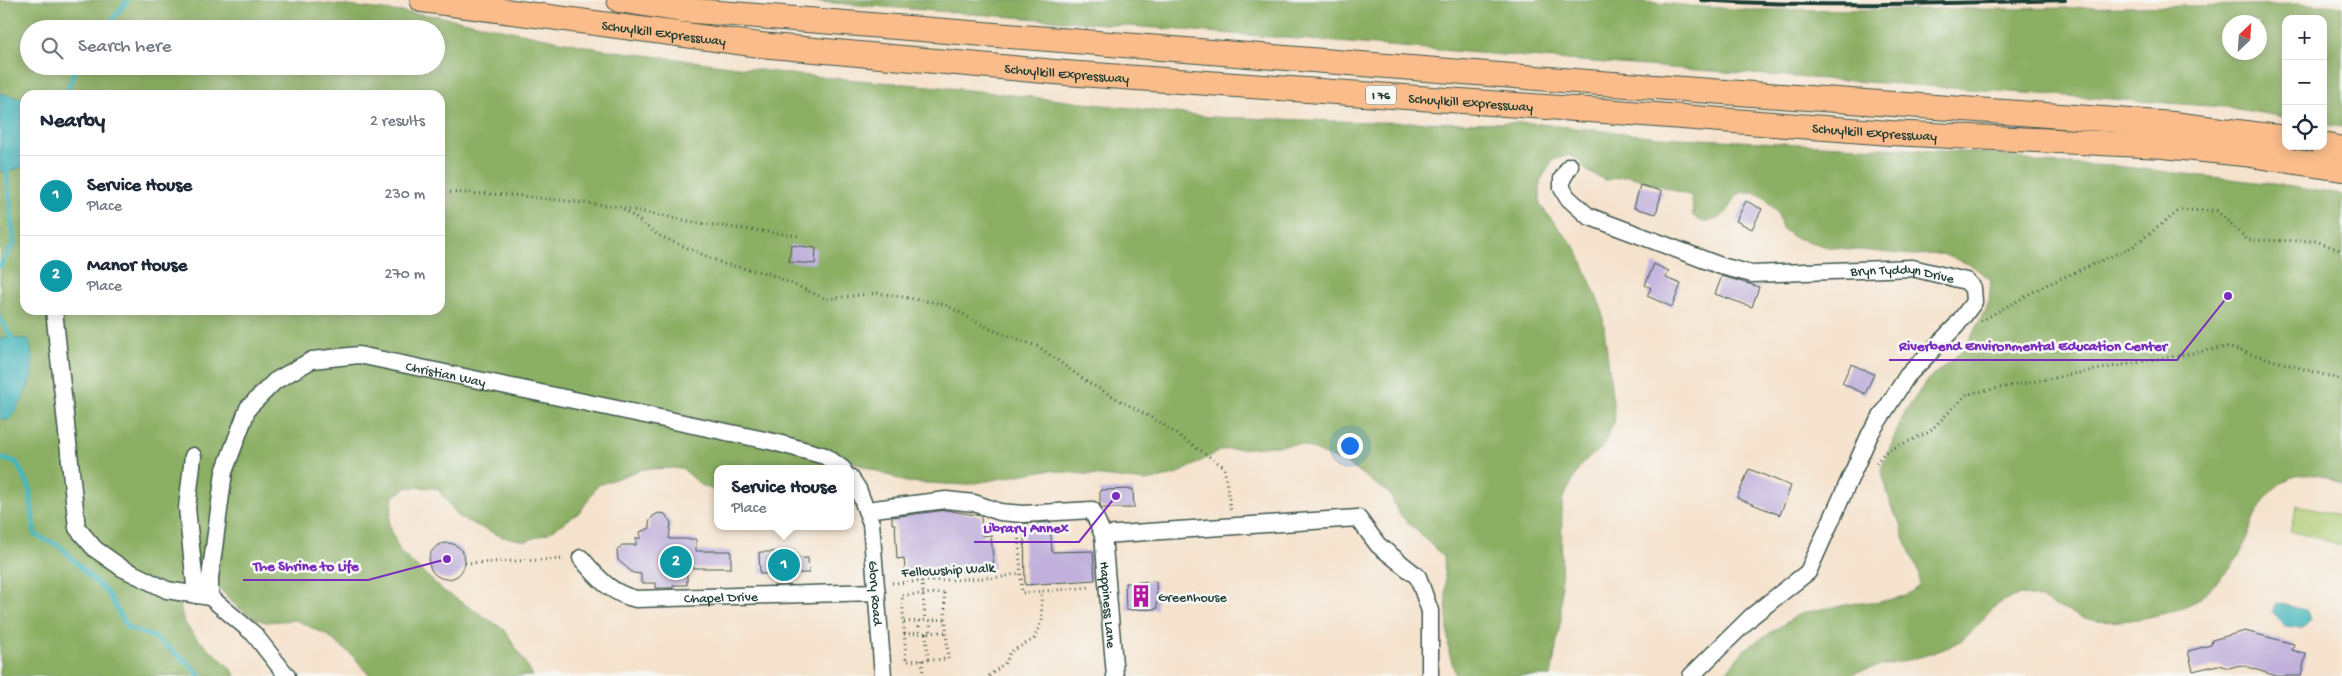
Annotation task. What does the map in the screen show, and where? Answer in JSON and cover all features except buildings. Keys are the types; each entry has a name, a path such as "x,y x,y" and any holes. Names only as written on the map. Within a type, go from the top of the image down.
{"highway":[{"name":"Schuylkill Expressway","path":"422,0 760,46 1066,73 1890,133 2163,146 2244,154 2342,169"},
{"name":"Schuylkill Expressway","path":"619,0 682,10 1613,84 2173,124 2282,138"},
{"path":"2327,146 2342,149"}],"street":[{"name":"Bryn Tyddyn Drive","path":"1570,166 1562,179 1562,188 1567,197 1588,216 1721,266 1752,274 1912,268 1966,281 1973,288 1974,302 1956,326 1907,376 1870,434 1808,572 1752,616 1691,676"},
{"path":"55,315 77,528 95,549 122,568 167,590 203,596 254,634 287,676"},
{"name":"Christian Way","path":"203,596 210,578 224,472 248,408 275,381 312,360 359,355 774,442 825,456 837,465"},
{"path":"193,456 187,508 203,596"},
{"path":"854,483 866,510 946,500 974,503 1000,512 1018,514 1092,510 1103,534 1358,518 1378,545 1418,577 1430,611 1430,676"},
{"name":"Glory Road","path":"866,510 872,524 883,676"},
{"name":"Happiness Lane","path":"1103,534 1115,676"},
{"name":"Chapel Drive","path":"581,558 607,588 621,596 636,599 876,588"}],"path":[{"path":"445,192 513,195 620,208 698,223 799,236"},
{"path":"620,208 658,235 724,264 770,274 826,299 878,293 944,304 990,329 1038,347 1087,382 1161,423 1224,467 1233,526"},
{"path":"1977,323 2044,286 2132,247 2180,210 2217,211 2248,240 2316,241 2342,251"},
{"path":"1852,473 1866,476 1885,452 1929,432 1967,394 2227,347 2342,380"},
{"path":"1018,514 1022,593 1107,586"},
{"path":"465,563 581,558"},
{"name":"Fellowship Walk","path":"876,588 922,581 1002,577 1020,573"},
{"path":"922,581 925,620"},
{"path":"989,676 1006,662 1010,652 1034,639 1042,620 1041,591"},
{"path":"944,593 948,659 906,661 902,595 923,594 944,593"},
{"path":"904,622 946,619"},
{"path":"930,620 931,633"},
{"path":"919,621 919,634"},
{"path":"904,634 947,632"},
{"path":"926,633 928,660"},
{"path":"922,660 923,676"}],"green space":[{"path":"0,0 295,0 438,16 600,49 798,75 941,87 1212,117 1368,122 1531,123 1658,137 2001,154 2041,163 2116,166 2274,184 2342,195 2342,485 2327,478 2313,475 2300,475 2288,479 2268,495 2253,521 2239,556 2221,578 2191,604 2151,617 2109,622 2087,619 2037,598 2023,595 2007,599 1998,604 1971,632 1947,648 1910,660 1859,671 1851,676 1723,676 1744,650 1801,613 1862,602 1875,603 1905,596 1919,586 1919,573 1904,538 1900,521 1893,512 1881,469 1905,412 1928,379 1965,349 1989,302 1991,280 1971,265 1942,254 1913,255 1828,247 1793,237 1782,228 1778,214 1765,198 1754,192 1742,192 1733,200 1727,212 1718,219 1702,222 1693,216 1692,196 1629,176 1605,180 1587,171 1580,160 1568,155 1553,160 1540,181 1540,205 1577,250 1602,310 1615,420 1602,448 1582,463 1562,500 1561,619 1551,676 1456,676 1449,652 1444,557 1399,514 1389,493 1349,465 1301,444 1221,450 1176,475 1146,481 1047,470 965,485 906,482 850,461 840,465 714,465 714,490 701,485 682,468 643,469 598,485 580,512 548,533 526,541 503,537 460,518 437,488 408,487 393,497 389,524 400,552 444,591 505,630 533,676 370,676 354,657 327,635 296,620 265,622 252,617 236,606 216,585 189,581 182,583 181,610 189,629 236,676 0,676"},
{"path":"795,0 1618,0 1746,10 2005,9 2304,4 2342,6 2342,127 2327,125 2327,15 2282,15 2282,116 2225,107 1697,70"},
{"path":"2297,505 2342,517 2342,545 2290,531"}],"water":[{"path":"0,93 20,98 20,168 7,172 0,171"},
{"path":"0,338 28,339 33,361 30,382 26,392 9,420 0,419"},
{"path":"2277,603 2306,610 2311,620 2303,628 2285,626 2272,612"}],"waterway":[{"path":"112,20 127,1"},
{"path":"68,90 73,75"},
{"path":"0,266 14,243 7,172 11,167"},
{"path":"0,318 12,338 9,344"},
{"path":"0,458 16,462 29,486 35,535 60,546 108,594 128,628 154,637 188,663 200,676"}],"railway":[{"path":"1701,0 1792,4 2065,0"}],"place":[{"name":"Riverbend Environmental Education Center","path":"2228,296"},
{"name":"Library Annex","path":"1116,496"},
{"name":"The Shrine to Life","path":"447,559"},
{"name":"Manor House","path":"676,562"},
{"name":"Service House","path":"784,565"},
{"name":"Greenhouse","path":"1141,596"}]}
